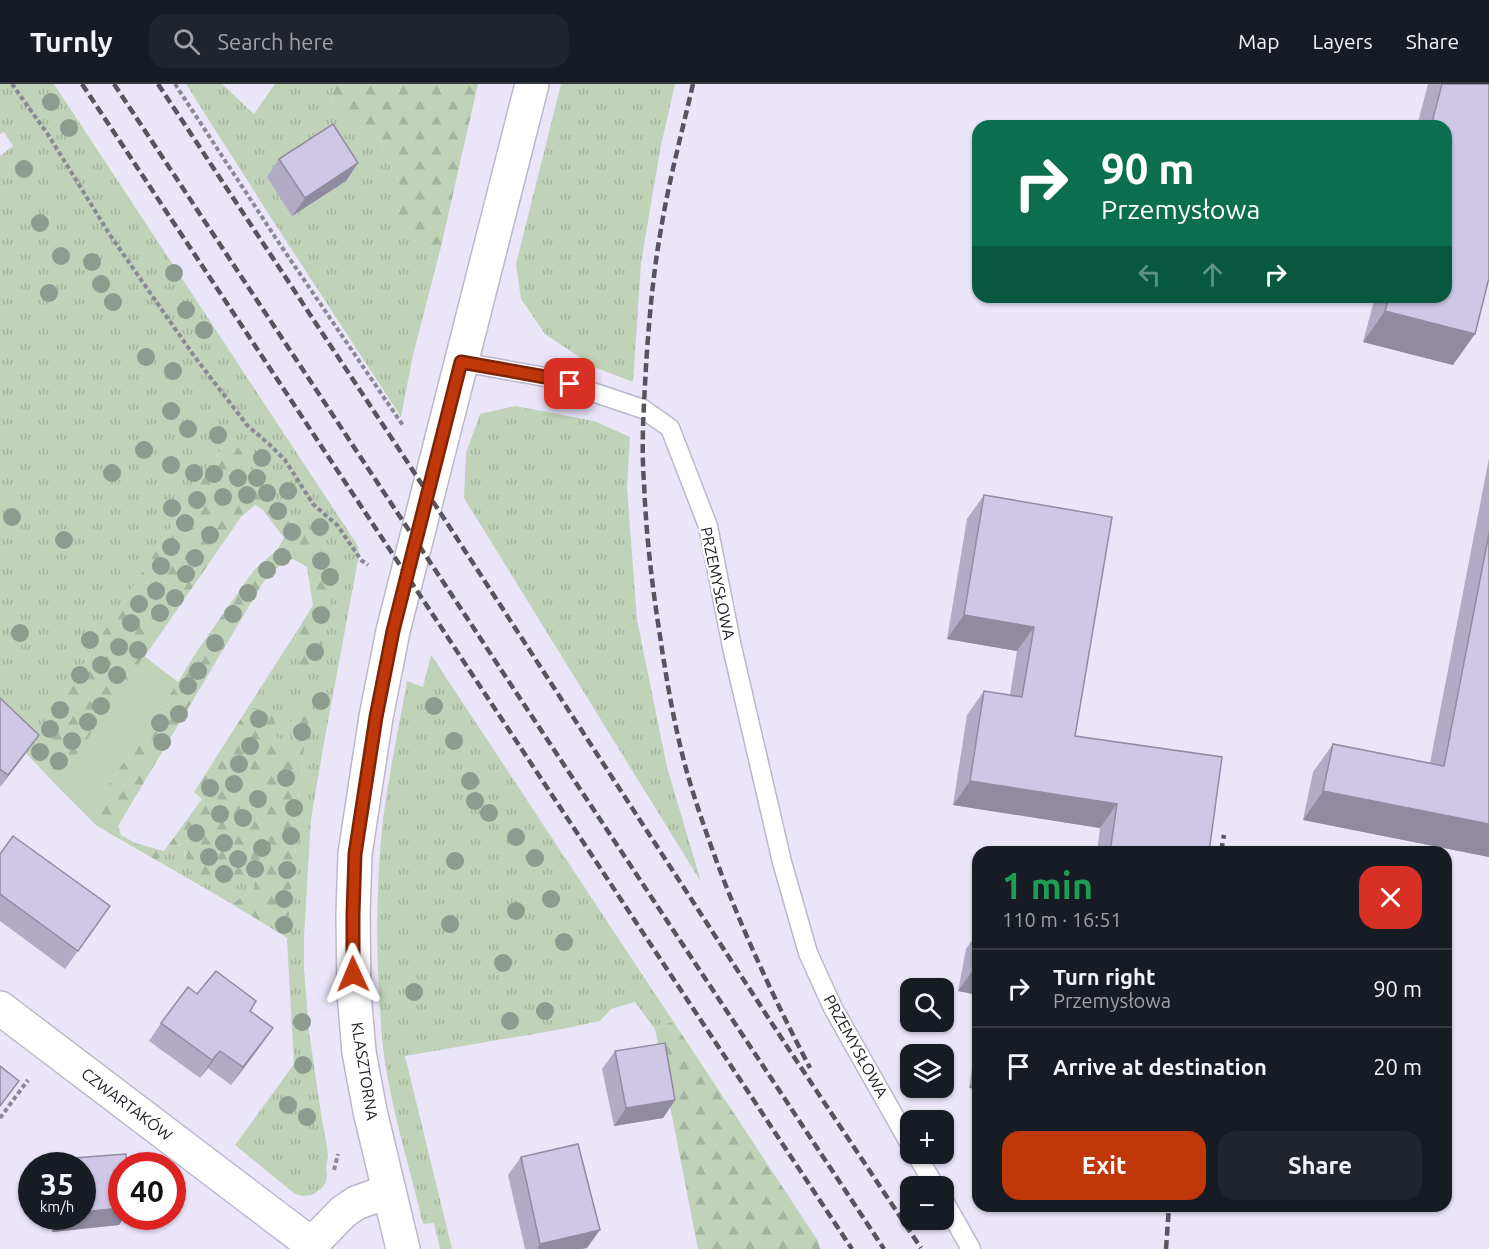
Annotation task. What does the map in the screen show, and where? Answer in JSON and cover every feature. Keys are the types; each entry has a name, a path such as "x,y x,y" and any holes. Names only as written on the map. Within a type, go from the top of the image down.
{"street":[{"path":"461,362 532,84"},
{"name":"KLASZTORNA","path":"403,1249 370,1111 359,1052 354,993 355,854 376,717 393,631 461,362"},
{"name":"CZWARTAKÓW","path":"0,1008 309,1246"},
{"path":"309,1246 343,1212 356,1203 389,1191"}],"lane":[{"name":"PRZEMYSŁOWA","path":"461,362 551,378 643,409 670,428 708,526 732,647 779,851 808,953 832,1008 900,1127"},
{"path":"954,1219 971,1249"}],"path":[{"path":"12,84 49,136 110,235 194,356 247,425 285,460 313,504 339,526 361,560 370,567"},
{"path":"175,84 406,430"},
{"path":"0,1118 28,1079"}],"green space":[{"path":"0,84 54,84 358,546 359,555 311,819 304,968 309,1032 328,1157 326,1182 312,1195 295,1194 235,1145 294,1064 287,940 303,755 313,697 291,744 277,738 255,708 245,712 297,631 295,640 300,650 338,558 292,521 230,436 26,753 0,728 0,156 13,146 4,132 0,134"},
{"path":"186,84 222,84 254,114 275,84 334,84 331,100 348,122 377,133 400,185 414,240 440,251 413,355 401,417 275,224"},
{"path":"334,84 478,84 440,251 414,240 394,215 400,185 377,133 348,122 331,100"},
{"path":"561,84 675,84 660,150 641,263 633,382 594,367 545,334 521,299 516,264"},
{"path":"515,406 594,421 630,437 627,488 637,620 667,767 701,882 464,498 466,453 480,414"},
{"path":"230,436 292,521 338,558 318,670 299,666 300,650 295,640 297,631 313,605 307,567 293,559 284,561 264,581 118,826 121,835 135,843 164,851 202,799 194,792 245,712 255,708 273,714 277,738 291,743 289,724 314,693 303,755 287,938 232,904 254,889 255,875 229,885 191,871 182,843 165,851 156,860 97,826 87,816 254,570 277,550 284,538 263,510 255,505 241,517 56,785 26,753"},
{"path":"431,655 673,1021 655,1029 635,1002 611,1009 600,1021 405,1056 452,1249 440,1249 434,1223 423,1224 389,1084 382,1038 378,984 379,874 388,785 407,681 423,687"},
{"path":"144,656 178,682 87,816 56,785"},
{"path":"183,843 185,856 255,875 254,889 232,904 156,860 164,851"},
{"path":"673,1021 818,1241 820,1249 698,1249 655,1029"}],"building":[{"path":"1442,84 1489,84 1489,278 1475,334 1385,311 1387,303 1452,303 1452,120 1433,120"},
{"path":"333,124 358,163 305,198 279,159"},
{"path":"984,495 1112,517 1075,736 1222,757 1210,846 1111,846 1117,804 970,781 984,691 1022,697 1034,627 964,615"},
{"path":"1489,533 1489,824 1323,791 1333,744 1444,766"},
{"path":"0,698 39,735 8,775 0,769"},
{"path":"13,836 110,906 78,951 0,894 0,854"},
{"path":"216,971 256,1001 250,1011 273,1028 243,1067 220,1051 212,1060 161,1023 188,987 197,994"},
{"path":"665,1043 675,1100 626,1108 615,1051"},
{"path":"0,1066 19,1081 0,1106"},
{"path":"578,1144 600,1230 540,1244 521,1157"},
{"path":"108,1155 108,1209 96,1211 96,1156"}],"railway":[{"path":"82,84 852,1249"},
{"path":"114,84 884,1249"},
{"path":"158,84 921,1248"},
{"path":"693,84 664,211 648,332 643,454 646,521 652,579 675,724 700,814 742,925 774,997 810,1068"},
{"path":"1222,846 1224,835"},
{"path":"1166,1249 1169,1212"}],"route":[{"path":"353,974 355,854 376,717 393,631 461,362 551,378 570,384"}]}
